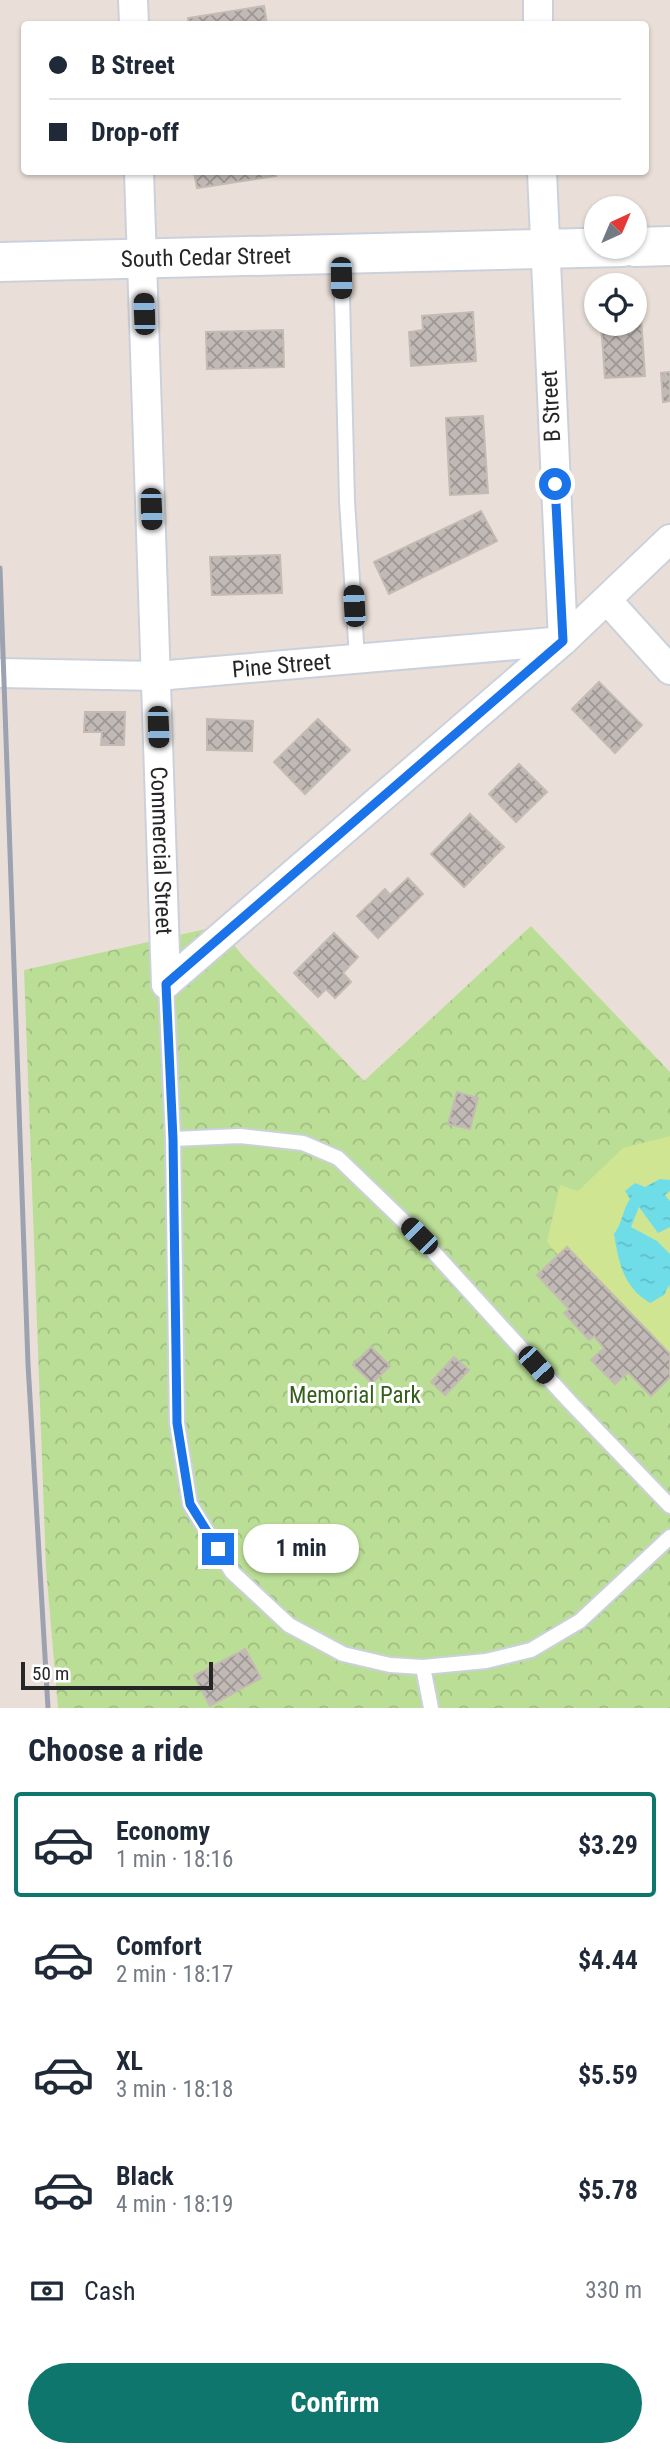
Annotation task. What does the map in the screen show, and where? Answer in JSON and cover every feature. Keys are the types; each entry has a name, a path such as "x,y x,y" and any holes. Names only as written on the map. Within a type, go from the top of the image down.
{"main road":[{"path":"648,247 670,246"},
{"name":"South Cedar Street","path":"0,262 584,247"}],"street":[{"path":"133,0 134,21"},
{"path":"538,0 538,21"},
{"name":"Commercial Street","path":"139,175 166,984"},
{"name":"B Street","path":"542,175 563,641"},
{"path":"166,984 563,641 670,539"},
{"path":"607,600 670,670"},
{"name":"Pine Street","path":"0,673 157,676 563,641"}],"lane":[{"path":"341,253 347,501 357,659"},
{"path":"166,984 173,1139 177,1423 190,1504 232,1572 289,1625 343,1654 390,1665 424,1667 486,1661 531,1650 580,1620 670,1537"},
{"path":"173,1139 240,1136 303,1143 338,1158 419,1236 577,1410 670,1506"},
{"path":"424,1667 431,1708"}],"green space":[{"name":"Memorial Park","path":"219,926 242,955 364,1081 531,926 670,1072 670,1708 58,1708 46,1568 24,970"},
{"path":"670,1136 670,1354 567,1247 558,1255 547,1242 560,1185 578,1191 623,1148"}],"water":[{"path":"660,1179 670,1180 670,1191 665,1195 670,1201 670,1227 658,1233 639,1207 631,1227 657,1241 670,1254 670,1290 669,1285 664,1295 650,1303 628,1282 620,1264 614,1234 630,1199 625,1191 635,1183 645,1187"}],"building":[{"path":"264,6 266,21 188,21 188,18"},
{"path":"195,175 276,176 197,188"},
{"path":"473,312 476,361 411,366 409,332 423,330 422,316"},
{"path":"283,330 284,367 207,369 206,332"},
{"path":"602,336 642,336 645,376 605,378"},
{"path":"670,372 670,401 663,402 661,373"},
{"path":"483,416 488,493 450,495 446,418"},
{"path":"481,511 497,541 389,594 374,562"},
{"path":"280,555 282,593 212,595 210,557"},
{"path":"599,682 642,725 615,753 572,709"},
{"path":"85,712 125,712 124,745 101,745 102,732 84,732"},
{"path":"207,719 253,721 252,751 207,750"},
{"path":"318,719 350,750 305,794 274,762"},
{"path":"519,764 547,792 516,822 489,794"},
{"path":"470,814 504,847 464,887 431,854"},
{"path":"408,878 423,894 378,938 357,916 385,889 390,895"},
{"path":"334,933 358,957 343,973 351,982 335,998 326,989 318,997 294,973"},
{"path":"457,1092 478,1098 470,1129 448,1124"},
{"path":"567,1247 670,1354 670,1377 651,1396 628,1372 615,1384 591,1360 604,1348 594,1336 589,1340 564,1313 569,1309 537,1275"},
{"path":"371,1347 390,1366 372,1383 353,1365"},
{"path":"454,1357 469,1370 445,1395 431,1382"},
{"path":"245,1649 261,1678 210,1706 194,1676"}],"railway":[{"path":"0,568 28,1364 48,1708"}],"route":[{"path":"218,1549 190,1504 177,1423 173,1139 166,984 563,641 555,484"}]}
